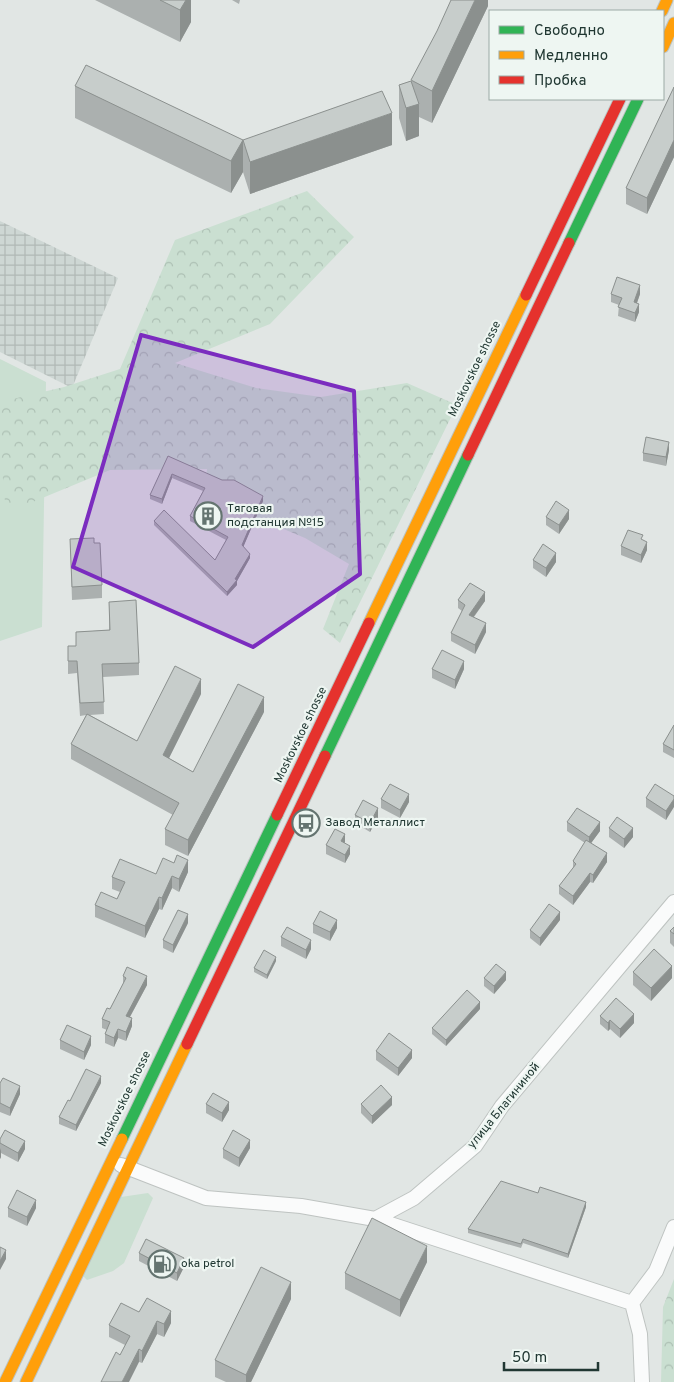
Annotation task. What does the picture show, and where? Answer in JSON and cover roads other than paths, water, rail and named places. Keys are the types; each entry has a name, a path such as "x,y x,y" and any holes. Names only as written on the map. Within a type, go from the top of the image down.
{"main road":[{"path":"664,45 674,23"},
{"name":"Moskovskoe shosse","path":"5,1382 620,100"},
{"path":"26,1382 638,100"}],"street":[{"name":"улица Благининой","path":"375,1219 414,1198 475,1146 502,1106 674,902"},
{"path":"111,1161 206,1198 301,1206 375,1219 632,1303"},
{"path":"632,1303 656,1271 674,1227"},
{"path":"632,1303 640,1334 642,1382"}],"place":[{"name":"Тяговая подстанция №15","path":"208,516"},
{"name":"Завод Металлист","path":"306,823"},
{"name":"oka petrol","path":"162,1264"}]}
